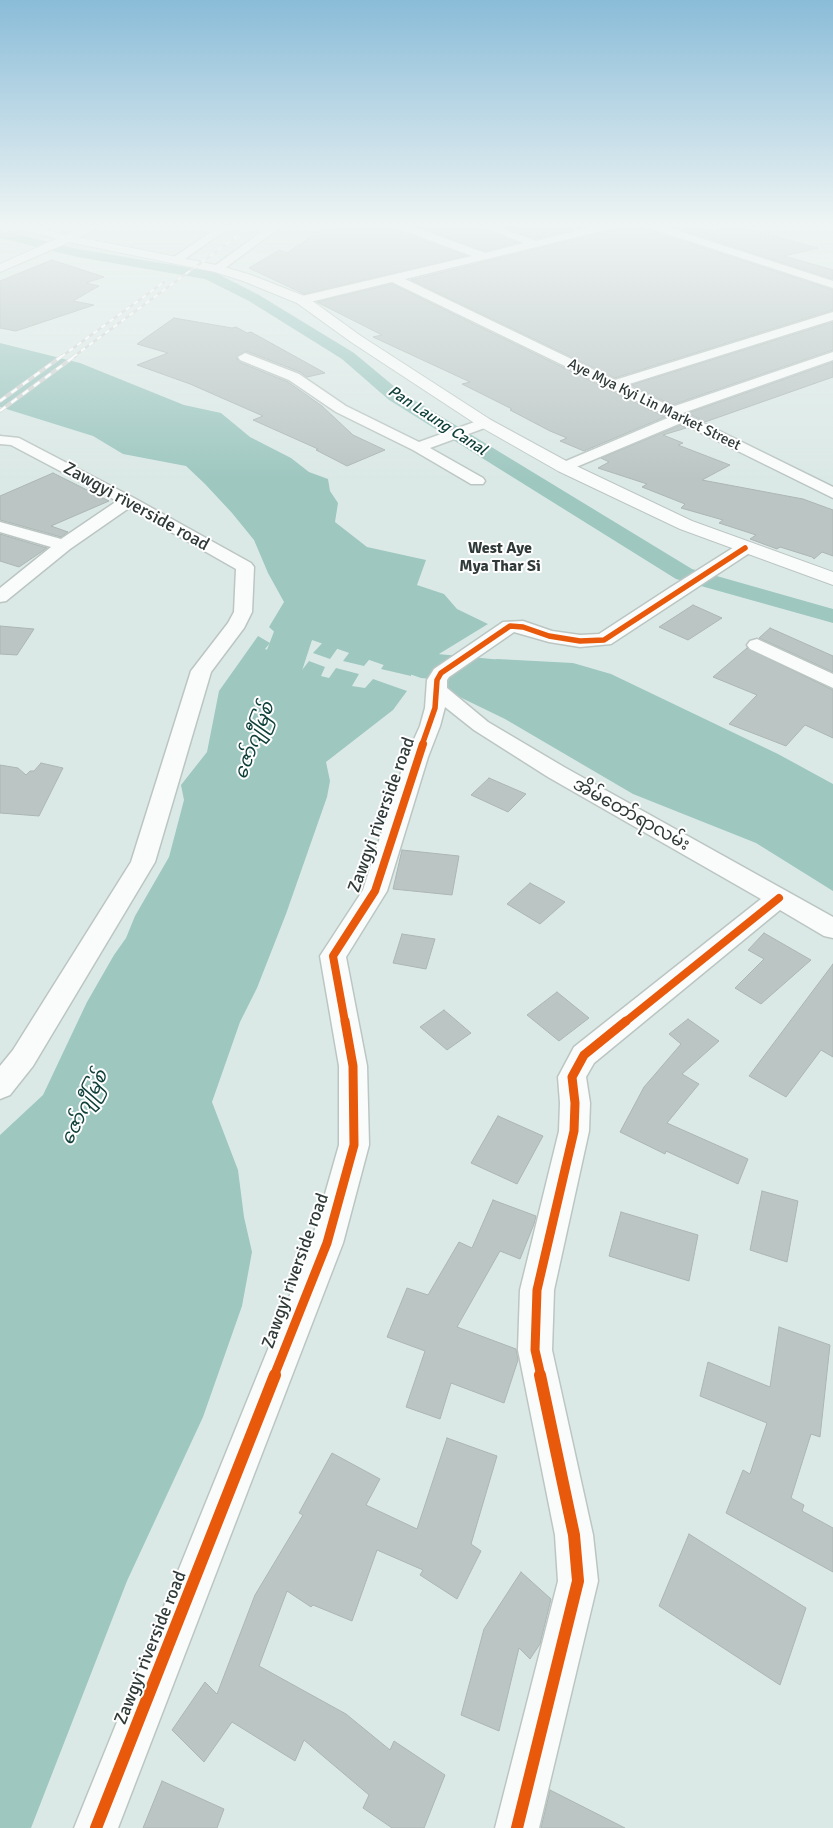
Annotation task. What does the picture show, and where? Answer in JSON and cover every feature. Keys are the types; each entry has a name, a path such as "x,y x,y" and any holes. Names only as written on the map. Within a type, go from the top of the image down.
{"main road":[{"path":"314,308 356,339 485,423 564,467 686,525 833,579"}],"street":[{"name":"Aye Mya Kyi Lin Market Street","path":"456,308 833,493"},
{"path":"612,385 833,316"},
{"path":"564,467 676,415 833,356"},
{"path":"245,357 294,377 342,409 418,446 478,481"},
{"path":"418,446 485,423"},
{"name":"Zawgyi riverside road","path":"0,1086 23,1058 143,862 201,671 237,624 243,612 245,567 128,501 7,440"},
{"path":"0,597 64,545 128,501"},
{"path":"0,527 64,545"},
{"path":"439,682 510,626 523,627 549,636 580,641 604,640 677,590 745,548"},
{"path":"757,645 833,682"},
{"name":"Zawgyi riverside road","path":"96,1828 327,1243 354,1145 353,1066 333,956 376,890 417,757 430,726 439,682"},
{"name":"အိမ်တော်ရာလမ်း","path":"439,682 481,726 556,772 833,929"},
{"path":"517,1828 578,1581 574,1535 535,1350 537,1290 574,1131 575,1103 572,1077 584,1055 779,898"}],"water":[{"path":"0,343 80,363 184,405 221,413 250,437 291,458 309,472 328,479 330,491 338,503 335,522 367,547 426,560 417,585 444,594 457,609 488,624 412,671 411,676 381,669 392,653 377,650 364,666 343,661 355,645 342,642 330,659 313,653 327,638 320,634 300,649 288,642 304,628 294,623 280,637 269,627 284,602 268,573 254,540 205,484 186,466 123,454 93,436 0,407"},
{"path":"258,636 270,643 265,649 276,653 280,649 294,656 287,663 302,670 309,661 325,667 321,676 329,678 336,668 359,674 352,686 365,688 373,679 407,691 393,710 326,762 330,781 327,797 286,914 257,988 240,1022 212,1102 238,1170 244,1217 252,1252 242,1306 203,1417 127,1581 31,1828 0,1828 0,1135 43,1095 87,1002 126,938 135,916 169,857 184,800 181,785 207,752 219,691"},
{"path":"497,659 573,663 611,674 778,754 833,784 833,891 756,843 633,794 505,719 437,686"}],"building":[{"path":"0,308 84,308 16,331 0,328"},
{"path":"329,308 442,308 665,417 584,451 560,441 567,438 550,431 510,410 512,409 462,384 470,382 373,337 382,335"},
{"path":"470,308 833,308 833,310 615,378"},
{"path":"174,318 232,328 236,327 247,333 251,332 325,373 307,377 300,372 246,351 236,357 239,362 288,382 322,406 353,435 385,450 347,466 316,450 318,449 253,420 263,416 190,384 137,365 168,353 137,344"},
{"path":"833,322 833,350 672,405 631,385"},
{"path":"833,362 833,377 705,422 688,413"},
{"path":"681,425 686,428 663,435 683,443 678,445 730,465 702,480 803,499 833,510 833,556 822,552 814,559 750,539 756,535 719,523 723,520 681,508 685,504 642,487 647,484 598,468 609,462 601,458"},
{"path":"53,473 109,501 51,526 68,532 61,537 0,520 0,496"},
{"path":"0,534 47,548 19,567 0,561"},
{"path":"693,605 722,618 688,640 659,627"},
{"path":"0,626 34,629 17,655 0,654"},
{"path":"770,628 833,656 833,672 759,638"},
{"path":"747,648 833,690 833,738 805,725 786,746 729,724 757,695 713,677"},
{"path":"41,763 63,768 39,816 0,813 0,765 18,768 26,775 30,771 34,771"},
{"path":"489,778 526,794 508,812 471,795"},
{"path":"402,850 459,856 452,895 393,889"},
{"path":"530,883 565,902 540,924 507,904"},
{"path":"764,933 811,960 761,1004 735,988 764,959 748,950"},
{"path":"402,934 435,939 426,969 393,963"},
{"path":"833,964 833,1057 821,1050 786,1097 749,1076"},
{"path":"557,992 589,1018 559,1041 527,1015"},
{"path":"444,1010 471,1033 447,1050 420,1027"},
{"path":"688,1019 719,1041 682,1074 699,1084 667,1123 748,1159 738,1184 666,1151 665,1154 620,1132 644,1087 681,1044 669,1034"},
{"path":"498,1116 543,1136 517,1184 471,1163"},
{"path":"762,1191 798,1201 787,1262 750,1250"},
{"path":"493,1200 536,1216 534,1224 520,1259 500,1251 457,1327 516,1349 518,1360 504,1403 451,1383 440,1419 406,1407 425,1351 387,1337 407,1288 428,1295 459,1242 472,1248"},
{"path":"621,1212 698,1235 689,1281 609,1256"},
{"path":"779,1327 830,1345 820,1437 811,1434 791,1498 804,1505 802,1511 833,1528 833,1572 726,1513 743,1470 750,1474 767,1423 700,1396 708,1362 770,1387"},
{"path":"447,1438 497,1456 471,1544 481,1551 457,1599 420,1575 423,1570 377,1550 352,1621 313,1605 311,1607 287,1591 259,1666 346,1714 390,1750 394,1741 445,1775 424,1828 392,1828 363,1808 369,1795 304,1740 295,1761 232,1722 204,1762 172,1730 205,1682 217,1694 255,1595 303,1515 299,1513 332,1453 380,1479 366,1505 417,1529"},
{"path":"689,1534 806,1608 780,1685 659,1606"},
{"path":"521,1572 551,1599 540,1644 530,1659 519,1648 499,1731 461,1715 484,1629"},
{"path":"162,1781 224,1809 217,1828 143,1828"},
{"path":"550,1790 625,1828 541,1828"}],"waterway":[{"name":"Pan Laung Canal","path":"271,308 348,356 395,396 684,574 833,616"},
{"name":"ဇော်ဂျီမြစ်","path":"262,723 298,621 332,567 327,560"},
{"path":"315,627 421,665 546,677"}],"railway":[{"path":"61,357 128,308"},
{"path":"73,357 139,308"},
{"path":"0,401 62,356"},
{"path":"0,411 75,356"}],"cycle path":[{"path":"96,1828 327,1243 354,1145 353,1066 333,956 375,891 417,757 430,726 435,708 437,680 441,673 510,626 523,627 549,636 580,641 604,640 745,548"},
{"path":"517,1828 578,1581 574,1535 535,1350 537,1290 574,1131 575,1103 572,1077 584,1055 779,898"}],"district":[{"name":"West Aye Mya Thar Si","path":"500,558"}]}
